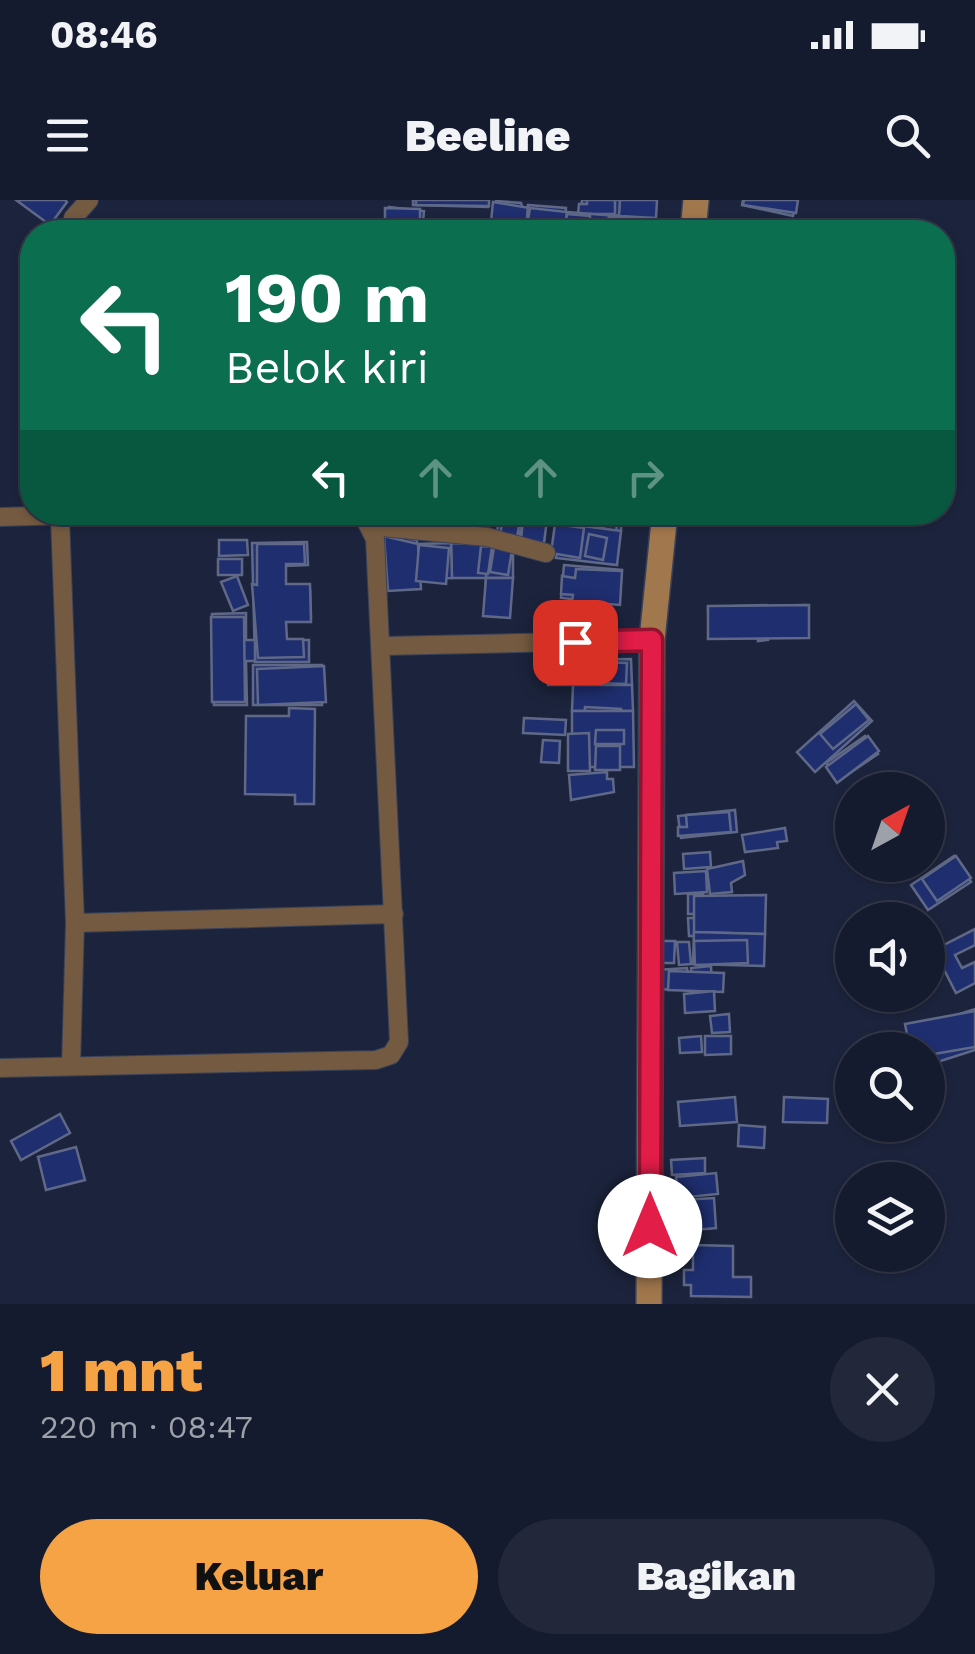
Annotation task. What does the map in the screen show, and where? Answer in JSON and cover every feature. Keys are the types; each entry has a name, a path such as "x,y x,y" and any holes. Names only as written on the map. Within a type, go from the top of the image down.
{"main road":[{"path":"650,1304 652,640 664,525"}],"street":[{"path":"72,218 89,200"},
{"path":"60,525 75,922 71,1066"},
{"path":"0,1068 376,1060 391,1055 399,1042 384,646 371,526 487,537 546,553"},
{"path":"384,646 652,640"},
{"path":"75,922 394,914"}],"building":[{"path":"16,200 67,202 54,220 43,220"},
{"path":"413,200 488,200 488,207 413,205"},
{"path":"416,200 489,200 489,206 416,205"},
{"path":"582,200 655,200 654,219 581,212"},
{"path":"587,200 615,200 615,214 578,214 579,204 587,204"},
{"path":"620,200 657,200 656,218 619,216"},
{"path":"743,200 796,200 793,216 742,205"},
{"path":"744,200 798,200 796,213 743,205"},
{"path":"496,201 521,203 525,218 495,220"},
{"path":"493,202 530,208 528,220 491,220"},
{"path":"528,205 566,208 565,220 527,220"},
{"path":"389,207 424,211 423,220 388,220"},
{"path":"385,208 420,209 420,220 385,220"},
{"path":"530,208 567,212 566,220 528,220"},
{"path":"567,212 654,219 654,220 567,220"},
{"path":"567,214 590,216 590,220 566,220"},
{"path":"463,525 478,525 477,530 463,529"},
{"path":"498,525 521,525 520,536 497,532"},
{"path":"502,525 519,525 517,538 500,535"},
{"path":"521,525 546,525 544,539 520,536"},
{"path":"523,525 546,525 544,543 521,539"},
{"path":"555,525 584,528 580,558 551,553"},
{"path":"560,525 621,531 617,565 556,558"},
{"path":"575,525 621,525 621,531"},
{"path":"586,525 617,525 616,531"},
{"path":"386,531 411,534 410,539 417,540 412,585 388,582 390,564 382,563"},
{"path":"589,534 607,538 603,560 585,556"},
{"path":"384,536 418,544 421,589 388,591"},
{"path":"219,540 247,540 248,555 219,556"},
{"path":"307,542 308,565 283,566 284,590 310,590 311,617 283,617 283,640 309,640 309,662 255,662 252,543"},
{"path":"455,542 480,544 476,576 451,573"},
{"path":"451,543 488,545 486,578 452,578"},
{"path":"451,543 452,578 420,579 418,544"},
{"path":"257,544 304,544 305,564 286,564 286,584 310,584 311,622 286,622 287,639 303,639 304,657 258,658 252,584 257,585"},
{"path":"419,545 449,548 446,584 416,581"},
{"path":"488,545 513,554 513,578 486,578"},
{"path":"481,546 492,547 488,574 478,573"},
{"path":"494,547 512,550 508,575 490,572"},
{"path":"218,559 242,559 242,575 218,575"},
{"path":"564,565 622,570 619,604 561,598"},
{"path":"576,569 622,571 620,605 572,601 573,595 561,594 562,576 575,578"},
{"path":"237,576 248,605 233,611 221,582"},
{"path":"486,578 507,579 505,613 485,612"},
{"path":"486,578 513,578 510,618 483,616"},
{"path":"766,605 768,640 758,641 758,636 709,638 708,607"},
{"path":"806,605 807,634 769,634 768,606"},
{"path":"809,605 809,638 708,639 708,606"},
{"path":"246,613 246,640 255,640 255,661 246,661 247,705 214,705 212,614"},
{"path":"211,617 244,617 245,702 212,702"},
{"path":"631,659 632,685 548,685 547,660"},
{"path":"546,660 627,663 626,684 545,681"},
{"path":"253,665 322,665 322,705 253,705"},
{"path":"324,666 326,702 258,705 257,669"},
{"path":"574,683 605,684 605,692 619,693 619,705 573,705"},
{"path":"573,685 632,685 633,711 572,711"},
{"path":"854,701 872,721 815,772 797,752"},
{"path":"856,704 869,720 833,749 820,734"},
{"path":"585,707 621,709 621,716 627,717 627,730 584,728"},
{"path":"289,708 315,709 314,804 295,804 295,795 245,794 246,716 289,716"},
{"path":"572,711 633,711 634,767 572,767"},
{"path":"524,718 566,720 565,735 523,733"},
{"path":"596,730 624,730 624,744 595,744"},
{"path":"589,733 590,771 568,771 568,734"},
{"path":"865,736 878,754 851,772 835,772 835,776 826,763"},
{"path":"868,736 879,751 851,772 835,772 835,780 826,767"},
{"path":"543,740 560,741 559,763 541,762"},
{"path":"596,746 620,746 620,770 595,770"},
{"path":"607,772 607,779 613,779 614,792 571,800 569,775"},
{"path":"735,810 737,832 681,838 678,816"},
{"path":"729,812 731,832 678,836 678,827 687,827 686,815"},
{"path":"785,828 787,841 777,842 778,848 745,852 742,835"},
{"path":"710,852 711,867 684,869 683,854"},
{"path":"954,856 971,882 940,902 923,902 911,885 945,882 945,862"},
{"path":"956,856 971,878 937,901 924,882 945,882 945,863"},
{"path":"743,861 745,875 731,883 732,892 710,894 707,869"},
{"path":"706,871 707,892 675,894 674,873"},
{"path":"688,894 703,894 703,902 756,901 763,929 705,929 705,936 689,936 688,918 699,918 699,914 688,914"},
{"path":"766,895 765,934 694,932 694,896"},
{"path":"975,929 975,945 955,955 962,968 975,962 975,983 956,993 945,972 945,944"},
{"path":"694,932 765,934 764,966 693,964"},
{"path":"747,940 748,963 695,965 694,941"},
{"path":"656,941 675,941 674,963 655,963"},
{"path":"677,942 689,942 691,964 679,965"},
{"path":"711,966 712,986 693,988 691,968"},
{"path":"687,968 689,988 657,990 656,970"},
{"path":"669,971 724,973 723,992 668,990"},
{"path":"714,991 715,1011 685,1013 684,994"},
{"path":"975,1009 975,1050 945,1060 945,1032 907,1031"},
{"path":"975,1011 975,1047 945,1052 945,1032 907,1032 905,1024"},
{"path":"729,1014 730,1032 712,1033 710,1016"},
{"path":"701,1036 702,1052 680,1053 679,1038"},
{"path":"705,1036 731,1036 731,1054 705,1055"},
{"path":"735,1097 737,1122 680,1126 678,1102"},
{"path":"784,1097 828,1099 827,1123 783,1122"},
{"path":"60,1114 70,1133 21,1160 11,1141"},
{"path":"739,1125 765,1127 764,1148 738,1146"},
{"path":"76,1147 85,1180 46,1190 38,1157"},
{"path":"705,1158 705,1173 672,1175 671,1160"},
{"path":"716,1173 718,1194 678,1198 676,1177"},
{"path":"714,1198 716,1228 685,1231 683,1200"},
{"path":"693,1245 733,1246 733,1277 751,1277 751,1297 691,1296 691,1285 684,1285 684,1270 693,1270"}],"route":[{"path":"575,642 652,640 650,1226"}]}
